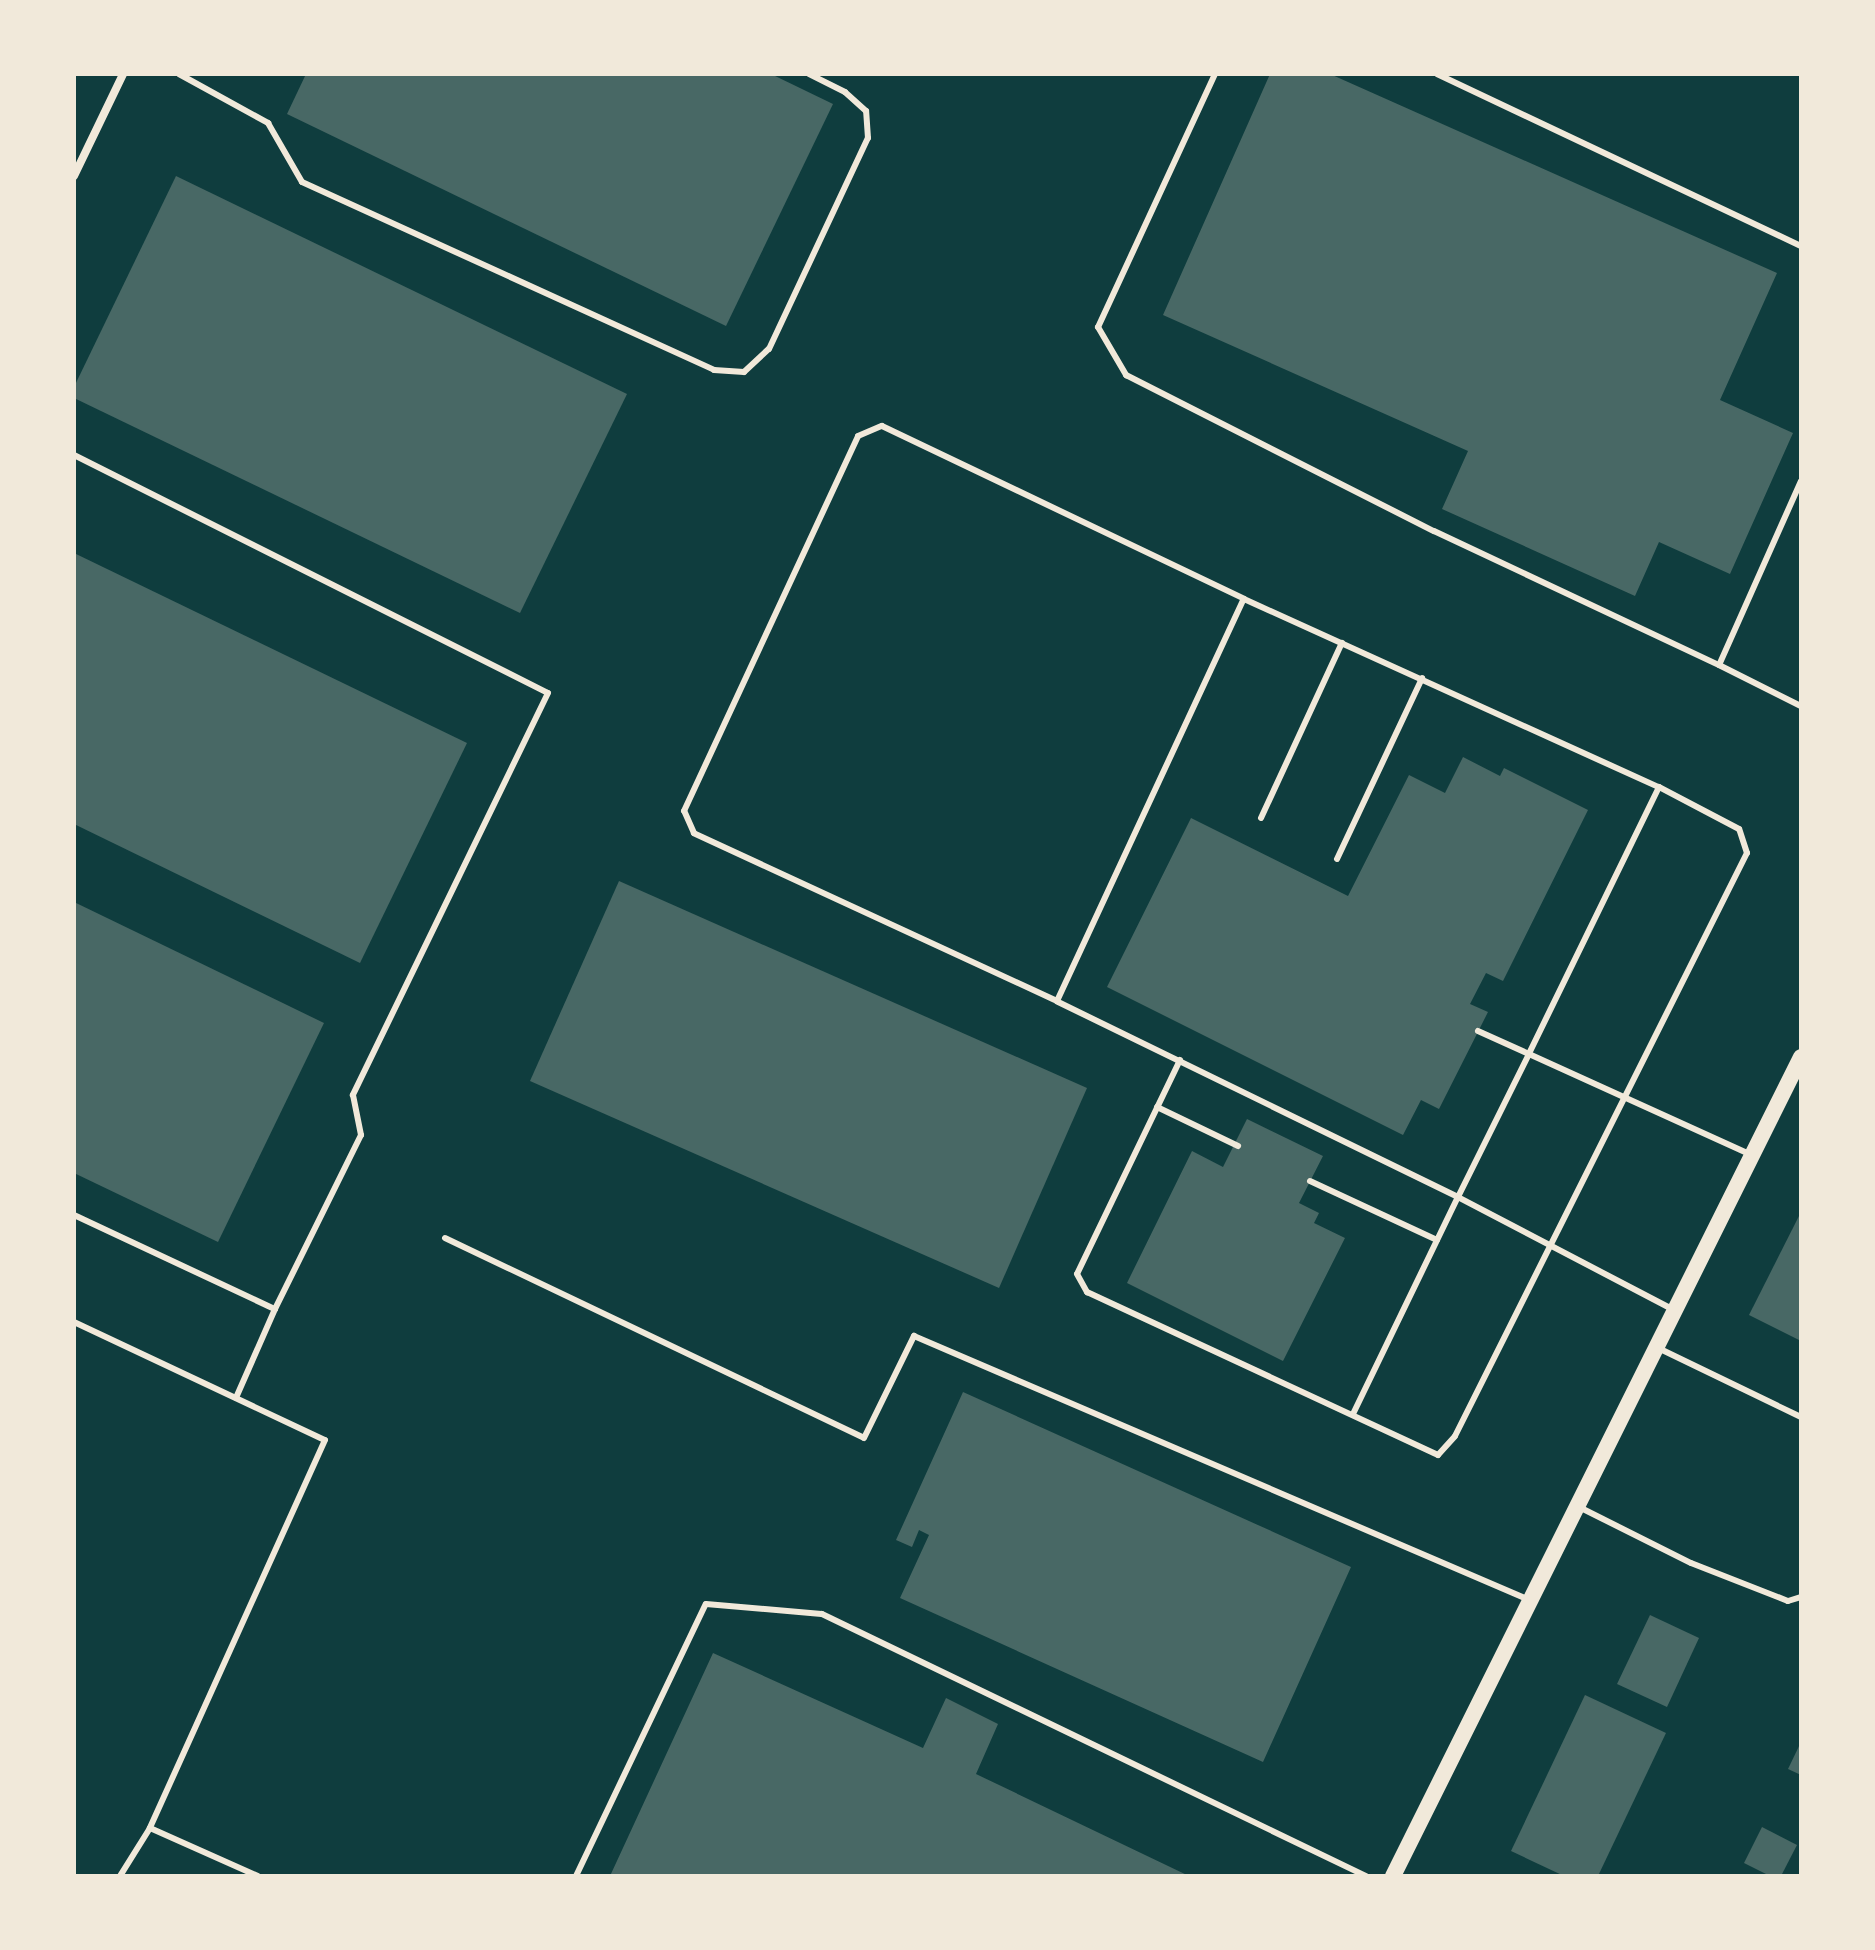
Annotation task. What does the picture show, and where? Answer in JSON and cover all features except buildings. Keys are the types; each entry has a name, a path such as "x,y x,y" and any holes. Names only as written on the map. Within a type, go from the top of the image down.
{"main road":[{"path":"1393,1876 1801,1057"}],"street":[{"path":"74,176 123,74"}],"lane":[{"path":"179,74 268,123 302,182 714,370 744,372 769,349 868,138 866,111 845,92 809,74"},
{"path":"1215,74 1098,327 1126,375 1434,531 1801,706"},
{"path":"1437,74 1801,246"},
{"path":"1180,1060 1077,1274 1087,1292 1438,1455 1455,1436 1550,1246 1626,1096 1747,853 1739,829 1659,787 1244,599 882,426 858,436 684,811 694,833 1180,1060 1458,1197 1550,1246 1675,1310"},
{"path":"74,455 548,693 353,1095 361,1135 275,1309 236,1398"},
{"path":"1719,665 1801,481"},
{"path":"1057,1001 1244,599"},
{"path":"1261,818 1342,643"},
{"path":"1337,859 1422,678"},
{"path":"1353,1414 1659,787"},
{"path":"1478,1031 1752,1155"},
{"path":"1157,1107 1238,1146"},
{"path":"1310,1181 1437,1240"},
{"path":"74,1215 275,1309"},
{"path":"445,1238 864,1438 914,1336 1531,1601"},
{"path":"74,1322 325,1440 150,1828 120,1876"},
{"path":"1656,1347 1801,1417"},
{"path":"1577,1506 1691,1563 1788,1601 1801,1597"},
{"path":"576,1876 706,1604 822,1614 1366,1876"},
{"path":"150,1828 258,1876"}]}
